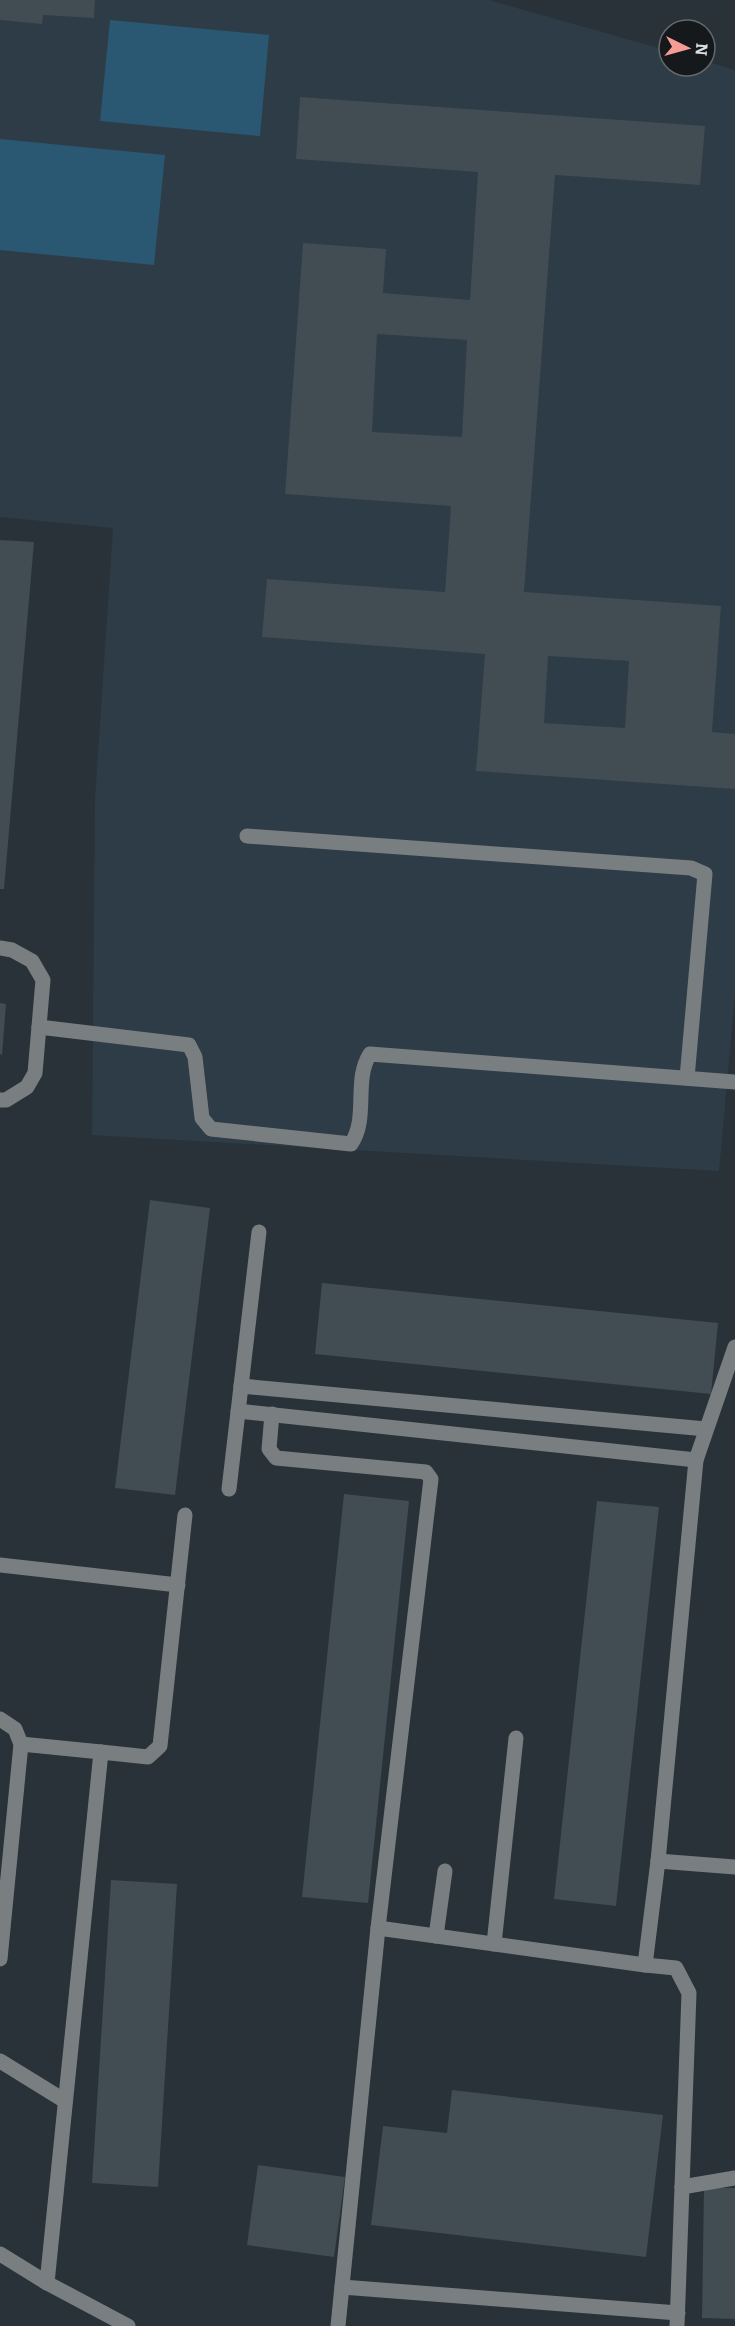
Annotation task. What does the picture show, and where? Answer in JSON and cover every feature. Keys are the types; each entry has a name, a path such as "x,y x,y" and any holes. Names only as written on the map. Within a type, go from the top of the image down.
{"street":[{"path":"247,836 691,868 705,874 687,1078"},
{"path":"0,948 12,950 32,961 43,980 35,1073 27,1086 6,1100 0,1100"},
{"path":"39,1027 189,1045 195,1057 202,1118 211,1130 351,1144 357,1134 364,1064 370,1054 735,1082"},
{"path":"229,1489 259,1232"},
{"path":"645,1965 658,1861 696,1460 735,1347"},
{"path":"241,1386 706,1429"},
{"path":"238,1411 696,1460"},
{"path":"272,1414 269,1449 276,1458 426,1472 431,1479 378,1928 338,2326"},
{"path":"21,1744 148,1757 160,1746 185,1515"},
{"path":"0,1565 178,1585"},
{"path":"0,1719 15,1729 21,1744 0,1959"},
{"path":"494,1944 516,1738"},
{"path":"47,2283 101,1752"},
{"path":"658,1861 735,1867"},
{"path":"436,1936 445,1871"},
{"path":"342,2286 678,2319 689,1993 676,1968 378,1928"},
{"path":"0,2061 65,2101"},
{"path":"682,2187 735,2178"},
{"path":"0,2254 47,2283 128,2326"}],"shaded area":[{"path":"0,0 489,0 657,48 657,78 717,78 717,65 735,70 735,995 719,1171 92,1135 95,799 113,528 0,517"},
{"path":"110,20 269,35 260,136 100,121"},
{"path":"0,139 165,155 154,265 0,250"}],"building":[{"path":"0,0 95,0 94,18 43,15 42,24 0,20"},
{"path":"300,97 705,126 700,185 555,175 524,592 721,606 712,732 735,734 735,789 476,771 485,654 262,637 267,579 445,592 451,506 285,494 303,243 386,249 383,293 470,300 478,172 296,159","holes":["377,334 467,340 462,437 372,432","548,656 629,661 625,728 544,723"]},
{"path":"0,540 34,542 4,889 0,889"},
{"path":"0,1003 6,1004 2,1055 0,1054"},
{"path":"150,1200 210,1208 175,1495 115,1488"},
{"path":"322,1283 718,1323 711,1394 315,1354"},
{"path":"344,1494 409,1501 368,1903 302,1897"},
{"path":"597,1501 659,1507 616,1906 554,1899"},
{"path":"111,1880 177,1884 158,2187 92,2183"},
{"path":"452,2090 663,2115 646,2257 371,2225 383,2126 447,2133"},
{"path":"258,2165 345,2177 334,2257 247,2245"},
{"path":"704,2188 735,2188 735,2319 702,2318"}]}
